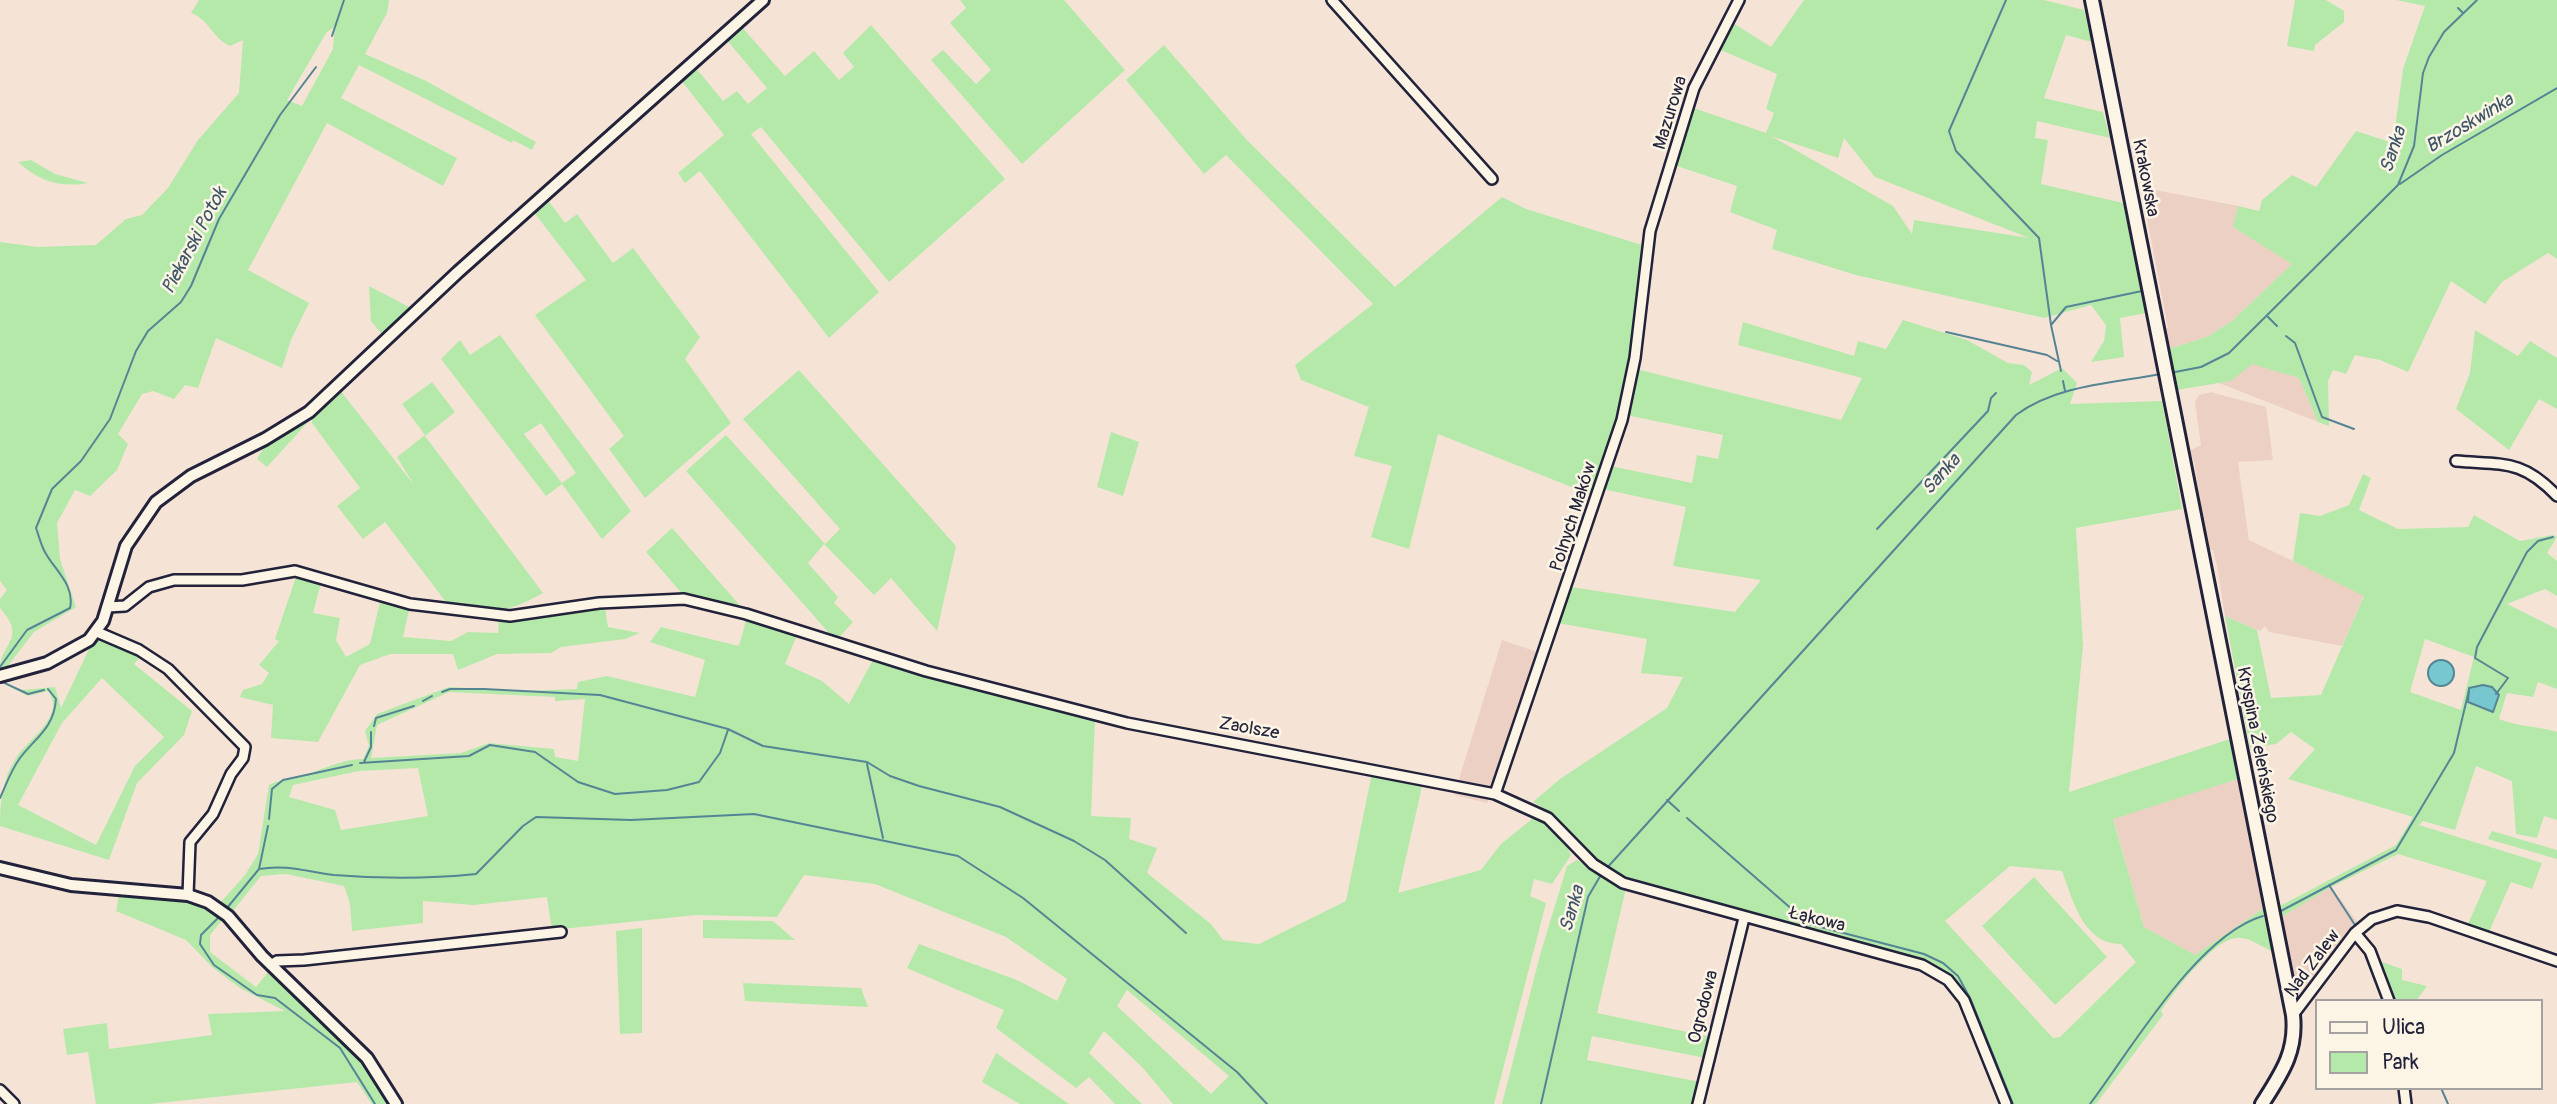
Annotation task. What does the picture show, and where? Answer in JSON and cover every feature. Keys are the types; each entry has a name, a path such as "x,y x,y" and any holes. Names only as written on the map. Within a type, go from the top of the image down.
{"main road":[{"name":"Krakowska","path":"2092,0 2168,387"},
{"name":"Kryspina Żeleńskiego","path":"2168,387 2293,1015 2294,1042 2290,1058 2262,1104"}],"street":[{"path":"2,675 59,658 89,640 96,632 107,607 126,546 156,502 191,476 265,439 309,412 449,281 763,0"},
{"path":"1332,0 1492,178"},
{"name":"Mazurowa","path":"1648,241 1693,88 1739,0"},
{"name":"Polnych Maków","path":"1495,794 1622,420 1636,350 1648,241"},
{"path":"2456,461 2515,466 2532,472 2557,496"},
{"name":"Zaolsze","path":"107,607 125,606 149,587 174,580 243,580 295,571 410,604 510,616 599,603 684,599 746,614 926,671 1154,729 1495,794 1537,810 1561,828"},
{"path":"96,632 139,650 168,669 245,747 243,758 231,774 213,814 190,842 188,895"},
{"name":"Łąkowa","path":"1561,828 1593,864 1633,886 1896,957 1922,965 1948,980 1964,1000 2006,1104"},
{"path":"1,872 71,885 188,895 216,907 228,916 271,965 368,1058 396,1104"},
{"path":"2388,999 2370,951 2356,932 2372,919 2384,914 2411,912 2557,961"},
{"name":"Ogrodowa","path":"1698,1104 1744,918"},
{"path":"271,965 276,961 561,932"},
{"name":"Nad Zalew","path":"2293,1015 2356,932"},
{"path":"0,1090 14,1104"}],"shaded area":[{"path":"2141,187 2238,206 2234,227 2292,264 2232,321 2207,337 2168,349 2164,329 2168,328"},
{"path":"2251,363 2299,378 2318,422 2219,383 2231,381"},
{"path":"2211,392 2266,407 2273,460 2238,462 2249,540 2364,595 2342,646 2269,632 2265,626 2260,631 2225,616 2217,566 2213,550 2208,550 2194,461 2189,451 2201,445 2195,402 2199,395"},
{"path":"1502,640 1540,653 1487,803 1454,795"},
{"path":"2241,778 2264,908 2195,955 2144,927 2113,818"},
{"path":"2331,887 2359,924 2300,1000 2295,997 2280,918"}],"green space":[{"path":"199,0 389,0 387,13 365,54 426,81 536,142 532,150 513,140 512,143 359,65 341,98 457,158 443,186 327,123 248,270 309,303 291,340 282,368 216,338 198,388 185,385 174,399 153,391 142,394 118,434 128,444 117,470 90,496 75,490 57,523 60,559 76,607 34,632 7,667 0,670 12,627 0,608 0,599 7,590 0,581 0,242 38,247 96,245 126,219 142,215 168,188 198,140 239,93 243,40 230,46 224,43 202,20 191,13","holes":["335,26 333,49 302,106 287,100 326,33"]},
{"path":"960,0 1064,0 1125,70 1022,164 931,60 943,50 976,84 991,70 950,23 966,8"},
{"path":"1804,0 2044,0 2084,10 2092,42 2066,35 2044,98 2103,112 2110,138 2037,121 2035,138 2048,140 2041,184 2123,203 2146,313 2120,318 2124,357 2091,362 2104,341 2106,325 2091,305 2044,318 1856,275 1772,249 1777,230 1730,212 1737,186 1677,166 1691,107 1766,133 1774,113 1766,109 1777,74 1716,48 1730,21 1771,47","holes":["1771,136 1838,158 1844,138 1875,177 2029,238 1914,220 1912,234 1893,206"]},
{"path":"2295,0 2326,0 2344,11 2344,22 2315,45 2314,51 2287,46"},
{"path":"2396,0 2557,0 2557,259 2548,253 2502,282 2485,304 2451,281 2408,372 2380,360 2355,355 2346,374 2333,370 2328,381 2329,426 2318,422 2299,378 2252,364 2231,381 2177,390 2168,349 2207,337 2232,321 2292,264 2233,227 2238,206 2259,211 2262,200 2292,175 2316,187 2356,131 2393,143 2403,69 2425,6"},
{"path":"871,25 1005,179 889,282 761,127 751,134 879,292 829,338 700,171 685,183 678,173 724,135 681,80 696,68 723,101 737,91 748,104 767,88 726,39 741,26 785,76 814,51 839,80 854,67 843,53"},
{"path":"1164,45 1247,140 1395,287 1502,197 1526,209 1642,245 1637,310 1627,372 1594,496 1438,434 1409,549 1371,537 1392,466 1354,456 1369,407 1301,380 1295,365 1373,304 1226,155 1204,174 1126,80"},
{"path":"31,160 55,174 88,183 50,182 18,162"},
{"path":"547,199 565,223 577,214 613,263 633,248 700,337 685,359 731,423 645,498 609,449 624,436 535,315 586,280 533,211"},
{"path":"369,286 411,308 382,334 371,321"},
{"path":"1903,320 1967,340 2008,363 2024,365 2032,372 2029,385 2062,368 2077,383 2070,404 2162,401 2182,509 2076,528 2083,645 2069,792 2233,738 2241,778 2113,819 2144,927 2195,955 2264,908 2273,952 2241,938 2227,941 2216,948 2175,992 2161,1011 2163,1015 2096,1104 2010,1104 1963,991 1945,972 1877,947 1631,882 1591,859 1555,817 1533,802 1560,779 1667,708 1683,677 1641,673 1647,639 1558,623 1571,587 1735,612 1761,580 1673,566 1686,507 1603,489 1611,466 1692,483 1697,455 1718,459 1723,435 1626,415 1636,369 1841,420 1862,378 1738,345 1743,322 1854,356 1858,341 1886,349","holes":["2010,866 2062,871 2075,907 2089,929 2097,937 2121,944 2136,962 2060,1037 2053,1038 1945,921"]},
{"path":"2475,330 2518,356 2530,341 2557,358 2557,409 2539,399 2509,450 2456,409 2470,373"},
{"path":"500,335 631,511 602,539 562,484 546,496 441,359 460,340 470,355","holes":["541,423 576,473 562,483 524,434"]},
{"path":"799,370 956,546 937,631 891,578 874,595 824,544 808,563 838,597 834,603 853,622 836,641 686,471 726,435 825,544 840,529 743,419"},
{"path":"432,382 455,412 425,436 543,593 507,609 449,606 385,522 363,539 337,506 360,488 312,423 312,415 340,390 414,485 397,457 425,435 402,404"},
{"path":"304,420 308,422 267,467 257,459 267,442"},
{"path":"1111,432 1139,442 1123,496 1097,487"},
{"path":"2363,474 2371,478 2359,510 2398,529 2468,527 2474,515 2520,541 2553,535 2557,537 2547,553 2557,561 2557,596 2545,589 2507,604 2557,629 2557,689 2538,682 2533,697 2507,693 2499,719 2557,732 2557,820 2544,816 2537,838 2516,834 2512,781 2476,766 2455,830 2423,821 2419,825 2542,863 2532,889 2511,882 2489,932 2468,924 2487,881 2398,854 2331,887 2280,918 2278,907 2396,845 2413,817 2288,779 2315,749 2291,732 2276,744 2250,748 2225,616 2257,630 2271,698 2321,695 2364,596 2293,561 2300,513 2320,516 2349,505","holes":["2425,639 2474,657 2461,710 2410,692"]},
{"path":"672,528 743,609 684,596 646,552"},
{"path":"297,574 322,579 313,613 340,618 336,640 346,657 370,644 381,598 410,606 403,637 451,641 468,632 498,633 499,619 605,608 608,627 640,633 625,639 561,647 551,653 497,654 458,670 453,654 390,654 360,665 318,742 271,738 273,705 240,697 243,690 262,684 269,673 259,665 279,641 275,639"},
{"path":"747,617 797,635 785,664 822,681 849,704 873,660 1095,718 1091,816 1131,818 1129,839 1157,848 1147,873 1211,924 1223,940 1259,944 1346,901 1372,773 1423,782 1398,893 1481,870 1501,844 1537,815 1562,834 1571,855 1552,884 1534,879 1530,896 1546,903 1494,1104 1173,1104 1143,1068 1104,1031 1089,1053 1142,1104 1115,1104 1089,1077 1076,1088 996,1028 1004,1010 907,968 919,944 1017,980 1057,1001 1067,979 1006,937 875,884 804,875 777,917 696,915 552,930 547,897 474,905 423,901 423,923 352,931 350,903 344,886 286,874 261,876 232,912 220,903 245,875 258,854 269,785 344,762 363,759 369,746 365,731 377,714 449,687 526,691 577,689 578,682 607,676 695,697 705,660 650,642 661,627 739,646","holes":["449,692 555,697 555,701 585,699 578,761 555,757 554,749 489,743 461,753 371,758 377,725","418,768 428,816 341,830 335,810 289,797 293,785 359,771","1127,990 1229,1076 1211,1094 1117,1006"]},
{"path":"102,638 142,655 134,664 192,711 184,735 137,783 109,860 0,826 3,791 11,766 44,727 53,709 53,700 48,691 28,696 0,681 22,690 55,687 61,708 90,647","holes":["102,678 164,737 135,766 96,845 18,805 62,723"]},
{"path":"2492,831 2557,850 2557,859 2488,839"},
{"path":"1577,860 1626,888 1597,1013 1711,1037 1706,1058 1592,1036 1587,1060 1700,1082 1695,1104 1502,1104 1540,955 1567,866"},
{"path":"2034,877 2107,957 2055,1005 1982,926"},
{"path":"119,895 188,901 223,919 210,935 210,952 256,987 269,971 366,1063 392,1104 372,1104 357,1082 149,1104 96,1104 88,1052 67,1055 63,1029 107,1023 109,1049 212,1035 208,1014 285,1011 240,988 212,967 186,940 116,911"},
{"path":"703,920 773,921 795,940 703,938"},
{"path":"642,928 642,1033 620,1034 616,931"},
{"path":"2376,960 2402,969 2402,980 2427,986 2417,999 2391,999"},
{"path":"743,983 861,988 868,1007 745,1001"},
{"path":"996,1053 1069,1104 1020,1104 982,1082"}],"water":[{"path":"2441,660 2450,664 2454,673 2450,682 2441,686 2432,682 2428,673 2432,664"},
{"path":"2483,685 2492,687 2499,695 2493,712 2468,702 2469,688"}],"waterway":[{"name":"Piekarski Potok","path":"332,36 344,0"},
{"path":"2006,0 1949,131 1956,151 2039,238 2051,325"},
{"name":"Sanka","path":"2170,373 2201,367 2229,353 2398,185 2414,146 2423,73 2429,57 2444,32 2477,0"},
{"name":"Sanka","path":"2458,8 2462,12"},
{"name":"Piekarski Potok","path":"0,667 27,630 70,608 70,593 64,579 44,551 36,528 52,489 81,461 110,419 136,351 148,331 181,302 191,286 219,219 280,115 316,67"},
{"name":"Brzoskwinka","path":"2400,184 2442,155 2557,88"},
{"path":"2061,371 2051,325 2066,307 2142,291"},
{"path":"2268,317 2277,326"},
{"path":"1946,332 2047,355 2057,361"},
{"path":"2286,336 2295,343 2322,417 2354,429"},
{"name":"Sanka","path":"1606,869 2016,415 2032,405 2067,391 2161,374"},
{"path":"2063,381 2065,391"},
{"path":"1877,529 1988,411 1991,398 1996,393"},
{"path":"2496,694 2508,678 2475,658 2477,647 2527,552 2538,541 2553,537"},
{"name":"Piekarski Potok","path":"0,681 28,694 44,690"},
{"name":"Piekarski Potok","path":"0,798 17,763 52,718 56,699 48,689"},
{"path":"442,692 450,689 484,689 600,695 728,729 763,746 867,762 890,776 919,786 1000,807 1074,841 1105,860 1186,933"},
{"path":"2279,912 2396,850 2454,753 2469,690"},
{"path":"423,701 432,696"},
{"path":"374,726 376,718 414,706"},
{"path":"360,763 469,756 490,745 535,752 578,782 615,794 667,790 699,782 720,753 728,730"},
{"path":"364,762 371,747 371,732"},
{"path":"867,764 883,838"},
{"path":"269,819 272,789 283,780 352,765"},
{"path":"1667,800 1679,811"},
{"path":"259,869 288,868 334,875 388,878 476,874 523,826 536,817 631,820 754,814 958,856 1023,898 1237,1072 1267,1104"},
{"path":"1687,818 1809,924 1924,954 1943,963 1958,976 1971,1000 2013,1104"},
{"path":"227,908 259,869 268,826"},
{"name":"Sanka","path":"1541,1104 1588,897 1602,873"},
{"path":"2329,885 2355,925"},
{"path":"221,915 201,935 200,944 214,965 257,995 275,998 340,1048 375,1104"},
{"path":"2090,1104 2145,1026 2190,970 2238,927 2263,916"},
{"path":"2362,932 2370,945"},
{"path":"2442,1090 2448,1104"}]}
